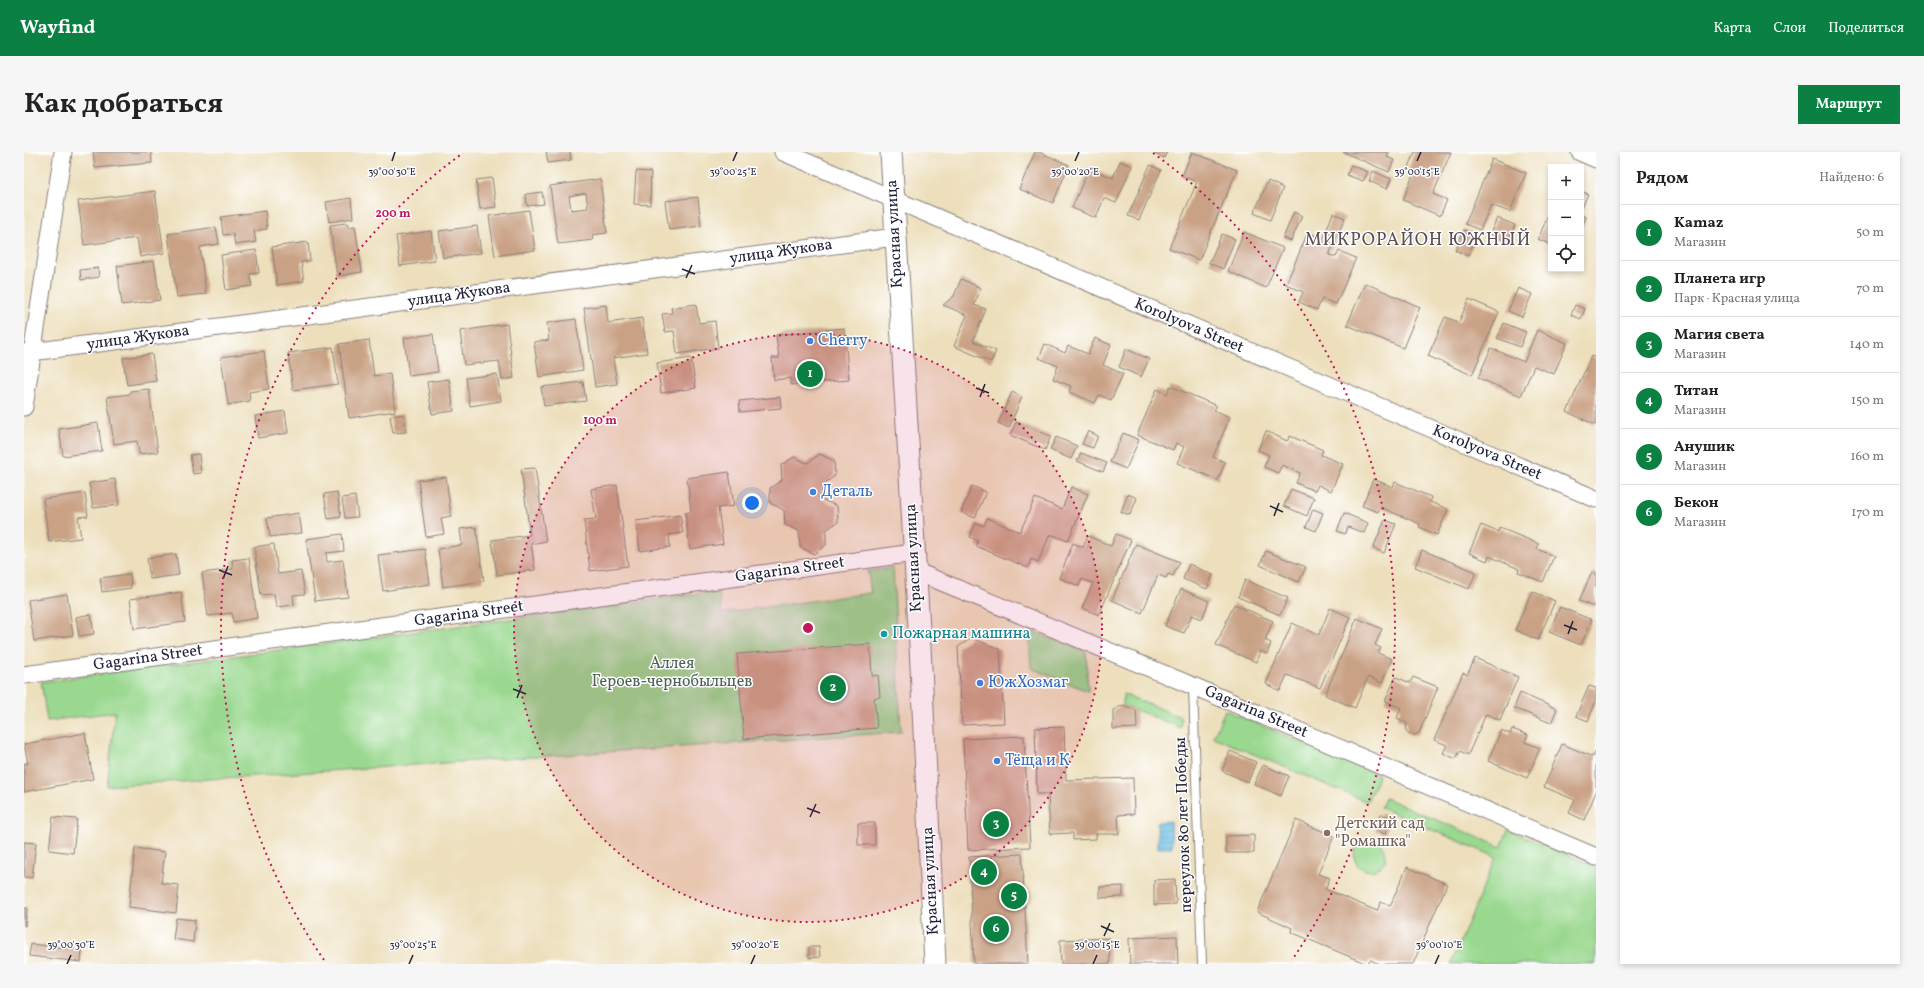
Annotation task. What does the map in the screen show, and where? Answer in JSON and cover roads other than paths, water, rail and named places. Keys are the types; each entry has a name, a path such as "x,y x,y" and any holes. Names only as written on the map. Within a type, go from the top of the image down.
{"street":[{"path":"24,407 28,353 63,152"},
{"name":"Korolyova Street","path":"783,152 1596,499"},
{"name":"Красная улица","path":"891,152 935,964"},
{"path":"1580,152 1596,158"},
{"name":"улица Жукова","path":"28,353 895,237"},
{"name":"Gagarina Street","path":"24,675 914,562 1193,686 1596,857"}],"lane":[{"name":"переулок 80 лет Победы","path":"1193,686 1202,964"}],"water":[{"path":"1171,821 1172,848 1158,848 1157,822"}],"place":[{"name":"Cherry","path":"810,341"},
{"name":"Kamaz","path":"810,374"},
{"name":"Деталь","path":"813,492"},
{"name":"Пожарная машина","path":"884,634"},
{"name":"ЮжХозмаг","path":"980,683"},
{"name":"Планета игр","path":"833,688"},
{"name":"Тёща и К","path":"997,761"},
{"name":"Магия света","path":"996,824"},
{"name":"Детский сад \"Ромашка\"","path":"1327,833"},
{"name":"Титан","path":"984,872"},
{"name":"Анушик","path":"1014,896"},
{"name":"Бекон","path":"996,929"}],"district":[{"name":"МИКРОРАЙОН ЮЖНЫЙ","path":"1418,240"}],"park label":[{"name":"Аллея Героев-чернобыльцев","path":"672,673"}]}
